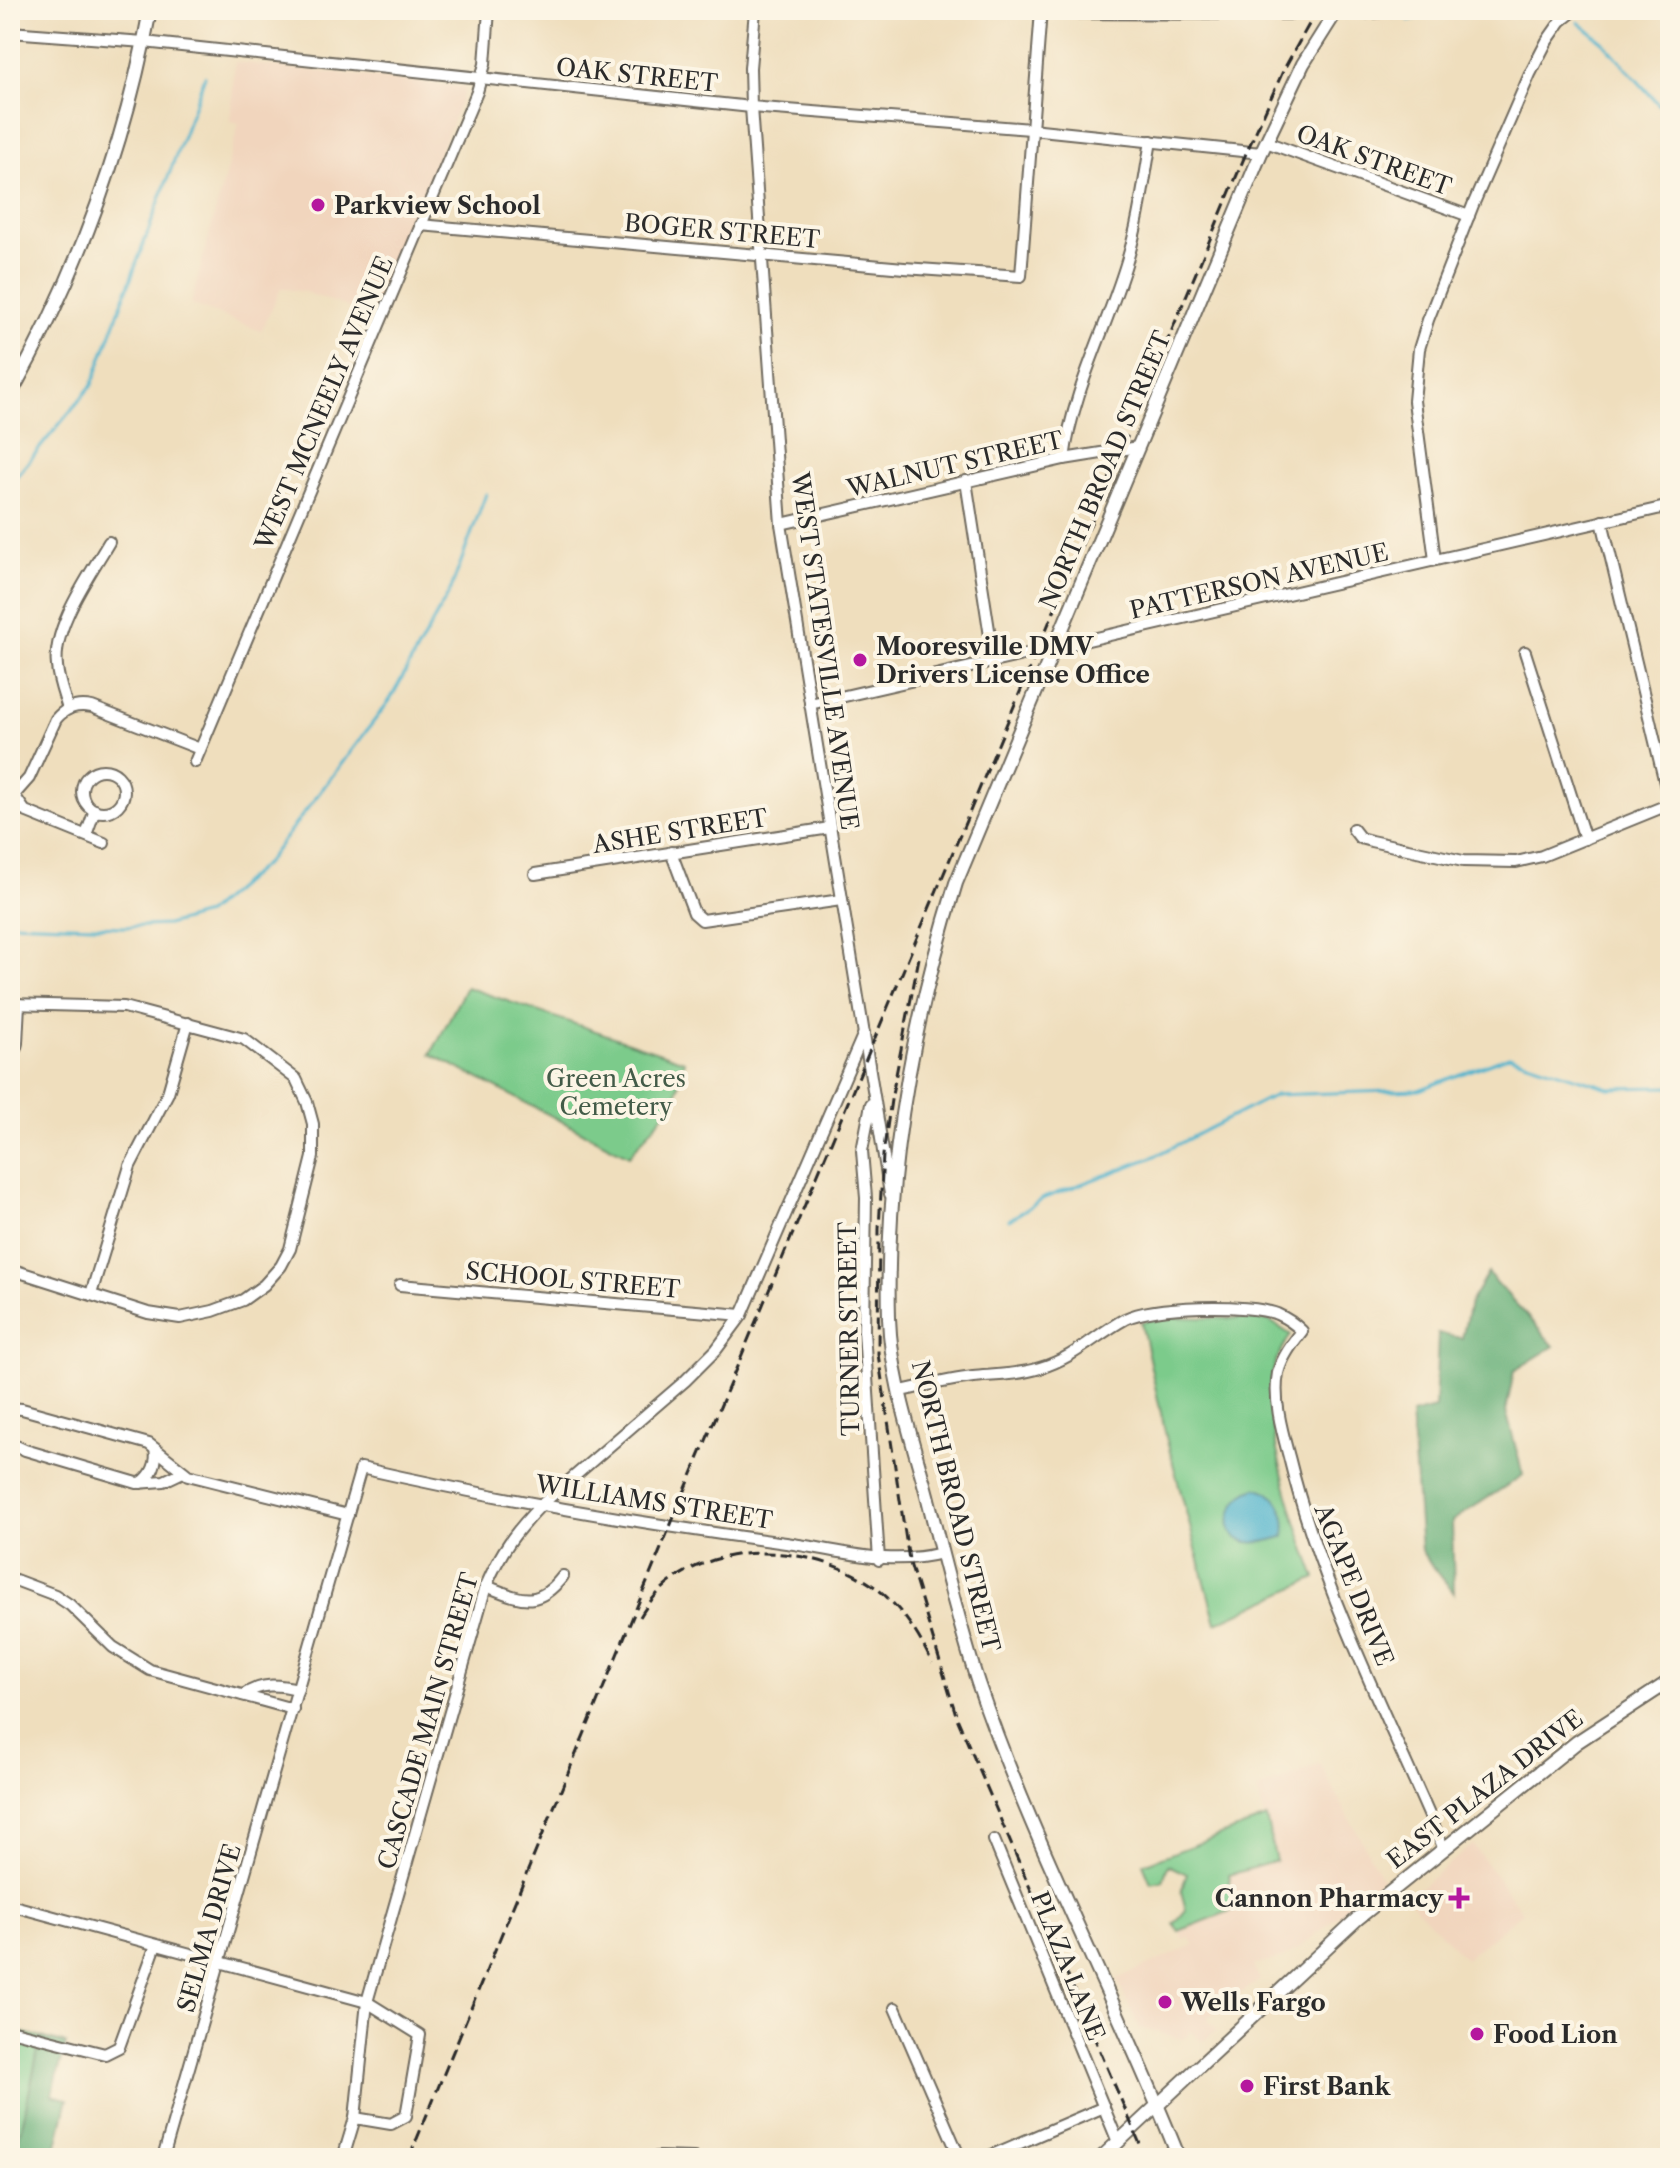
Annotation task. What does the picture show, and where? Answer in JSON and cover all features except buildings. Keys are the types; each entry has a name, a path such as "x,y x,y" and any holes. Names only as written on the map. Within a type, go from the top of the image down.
{"main road":[{"path":"10,395 80,252 114,159 133,94 150,10"},
{"name":"NORTH BROAD STREET","path":"1179,2158 977,1679 900,1391 889,1322 891,1198 897,1143 924,990 956,883 1263,148 1303,64 1337,10"},
{"name":"EAST PLAZA DRIVE","path":"1101,2158 1357,1919 1577,1742 1670,1681"}],"street":[{"name":"WEST MCNEELY AVENUE","path":"195,762 482,78 489,10"},
{"name":"WEST STATESVILLE AVENUE","path":"755,10 750,68 751,107 781,524 891,1198"},
{"path":"1357,14 1405,10"},
{"path":"1435,560 1414,401 1419,349 1469,216 1538,58 1561,21 1575,10"},
{"path":"1031,129 1041,11 1290,14"},
{"name":"OAK STREET","path":"10,32 144,42 751,107 1263,148 1469,216"},
{"name":"BOGER STREET","path":"420,225 1021,276 1031,129"},
{"path":"1064,459 1072,413 1127,259 1151,141"},
{"name":"WALNUT STREET","path":"781,524 1064,459 1138,447"},
{"path":"966,481 994,662"},
{"name":"PATTERSON AVENUE","path":"810,704 1670,506"},
{"path":"1353,829 1360,838 1463,861 1516,862 1542,856 1670,804 1602,521"},
{"path":"68,709 56,664 58,640 72,607 109,542"},
{"path":"1525,652 1585,839"},
{"path":"104,843 25,811 12,796 29,778 56,719 68,709 83,705 200,749"},
{"path":"101,771 113,773 122,782 122,800 114,809 95,810 84,798 86,780 101,771"},
{"path":"86,835 95,810"},
{"name":"ASHE STREET","path":"535,874 830,828"},
{"path":"671,852 694,913 702,920 841,900"},
{"path":"10,1071 17,1043 14,1004 124,1007 244,1039 296,1079 313,1124 313,1157 290,1249 281,1266 264,1285 243,1300 180,1318 148,1313 10,1269"},
{"path":"91,1294 130,1166 168,1093 188,1023"},
{"name":"CASCADE MAIN STREET","path":"343,2158 355,2118 367,2002 486,1586 499,1554 514,1532 541,1505 685,1381 716,1350 742,1315 864,1033"},
{"name":"TURNER STREET","path":"873,1099 862,1151 866,1198 864,1331 879,1560"},
{"name":"SCHOOL STREET","path":"400,1285 742,1315"},
{"name":"AGAPE DRIVE","path":"900,1391 972,1377 1037,1369 1064,1360 1126,1319 1160,1309 1264,1310 1287,1319 1302,1331 1282,1362 1277,1399 1300,1503 1339,1607 1443,1847"},
{"path":"10,1408 149,1444 183,1472 348,1515"},
{"path":"10,1443 141,1483 164,1481 183,1472"},
{"path":"141,1483 154,1468 157,1457 155,1449"},
{"name":"WILLIAMS STREET","path":"361,1468 670,1528 795,1544 879,1560 909,1560 942,1553"},
{"name":"SELMA DRIVE","path":"163,2158 361,1468"},
{"path":"486,1586 517,1598 532,1600 553,1589 563,1576"},
{"path":"10,1578 55,1595 70,1605 113,1647 150,1670 293,1709"},
{"path":"243,1695 267,1684 298,1689"},
{"name":"PLAZA LANE","path":"994,1840 1118,2142"},
{"path":"10,1905 367,2002 420,2035 406,2116 391,2124 355,2118"},
{"path":"10,2030 105,2054 112,2052 119,2047 156,1945"},
{"path":"895,2008 960,2158"},
{"path":"985,2158 1104,2107"},
{"path":"657,2157 694,2158"}],"shaded area":[{"name":"Parkview School","path":"235,62 463,87 465,91 373,316 305,292 281,288 261,331 191,304 239,123 230,121"},
{"path":"1320,1764 1382,1878 1301,1947 1282,1958 1253,1966 1260,1980 1210,2015 1207,2021 1217,2029 1203,2042 1191,2031 1184,2039 1139,2028 1117,1979 1194,1945 1189,1937 1184,1939 1179,1931 1235,1909 1229,1875 1276,1860 1257,1790"},
{"path":"1473,1845 1522,1912 1465,1959 1407,1898"}],"green space":[{"name":"Green Acres Cemetery","path":"466,987 684,1061 675,1101 629,1156 431,1054"},
{"path":"1488,1273 1554,1346 1514,1371 1506,1411 1523,1475 1452,1521 1454,1593 1421,1551 1411,1414 1435,1408 1438,1334 1462,1338 1470,1303"},
{"path":"1163,1317 1259,1319 1270,1321 1291,1335 1274,1368 1272,1415 1282,1473 1316,1578 1216,1623 1167,1441 1141,1322"},
{"path":"1266,1818 1276,1861 1229,1875 1235,1909 1179,1931 1174,1924 1186,1910 1181,1891 1187,1874 1168,1865 1163,1881 1151,1883 1143,1864"},
{"path":"10,2030 41,2037 22,2126 10,2158"},
{"path":"41,2037 66,2044 52,2095 68,2099 54,2158 12,2158 22,2126"}],"water":[{"path":"1257,1488 1271,1495 1281,1506 1285,1521 1284,1537 1251,1542 1241,1540 1231,1531 1230,1517 1236,1503 1245,1493"}],"waterway":[{"path":"1409,20 1449,10"},
{"path":"1578,22 1603,42 1670,117"},
{"path":"10,484 92,385 205,76"},
{"path":"10,923 123,927 167,925 206,914 266,863 390,700 451,589 486,494"},
{"path":"1009,1220 1044,1198 1151,1158 1275,1095 1419,1090 1509,1056 1609,1088 1670,1087"}],"tunnel":[{"path":"1290,14 1357,14"}],"railway":[{"path":"409,2158 681,1500 1247,151 1284,69 1317,10"},
{"path":"919,958 891,1100 883,1155 879,1229 878,1354 909,1560 957,1718 1146,2158"},
{"path":"640,1617 660,1591 686,1572 715,1560 747,1554 781,1554 813,1559 844,1570 872,1585 891,1601 921,1641 932,1663"}],"place":[{"name":"Parkview School","path":"318,205"},
{"name":"Mooresville DMV Drivers License Office","path":"860,660"},
{"name":"Cannon Pharmacy","path":"1459,1898"},
{"name":"Wells Fargo","path":"1165,2002"},
{"name":"Food Lion","path":"1477,2034"},
{"name":"First Bank","path":"1247,2086"}]}
